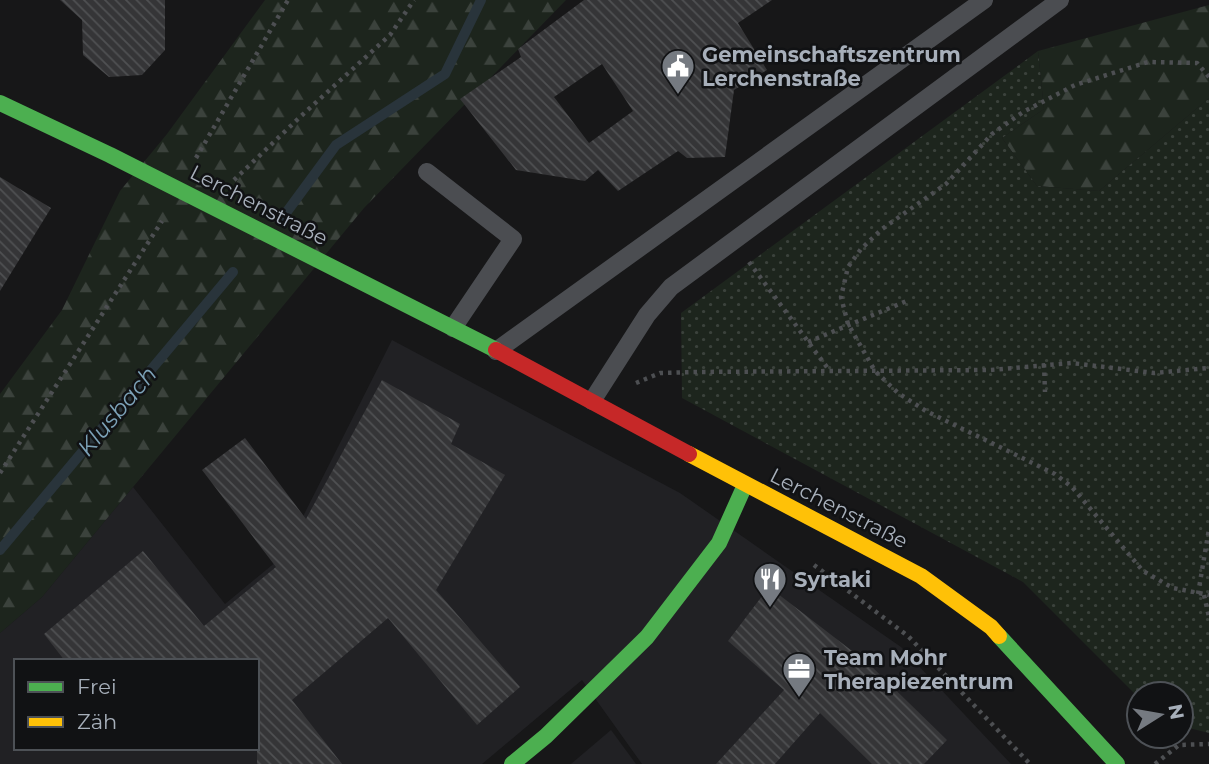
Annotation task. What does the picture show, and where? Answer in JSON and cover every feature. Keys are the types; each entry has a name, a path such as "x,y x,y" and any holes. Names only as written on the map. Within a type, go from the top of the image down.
{"street":[{"name":"Lerchenstraße","path":"0,103 110,155 453,328 921,576 991,627 1117,764"},
{"path":"512,764 546,736 647,637 719,543 745,485"}],"lane":[{"path":"496,351 984,0"},
{"path":"592,401 647,315 671,287 1060,0"},
{"path":"427,172 513,239 453,328"}],"path":[{"path":"0,474 163,220 288,0"},
{"path":"210,207 239,174 390,36 414,0"},
{"path":"1203,595 1173,588 1143,571 1072,487 1055,474 926,411 898,393 875,371 848,324 841,297 848,268 861,249 882,229 946,184 992,134 1023,111 1075,85 1148,62 1197,63 1209,77"},
{"path":"732,240 830,371"},
{"path":"808,342 909,300"},
{"path":"592,401 660,373 990,370 1072,363 1154,373 1209,368"},
{"path":"1044,364 1045,392"},
{"path":"1209,529 1203,595 1209,617"},
{"path":"805,558 908,636 1030,764"},
{"path":"1155,764 1179,745 1209,744"}],"shaded area":[{"path":"392,340 680,493 901,647 1011,764 642,764 582,680 482,764 0,764 0,633 42,597 133,487 225,604 283,556"},
{"path":"611,730 636,764 571,764"}],"green space":[{"path":"265,0 566,0 364,208 42,597 0,633 0,394 62,310 120,191 167,134"},
{"path":"1209,5 1209,98 1099,191 1037,186 1002,138 1044,109 1038,51"},
{"path":"1038,51 1044,109 1002,138 1037,186 1099,191 1209,98 1209,733 1195,730 1195,680 1125,680 1125,684 1023,582 682,398 681,313"}],"building":[{"path":"60,0 165,0 165,50 142,75 109,77 83,55 82,20"},
{"name":"Gemeinschaftszentrum Lerchenstraße","path":"584,0 772,0 738,23 767,70 734,90 725,157 687,158 678,151 618,191 598,170 585,181 516,170 460,99 521,57 518,49","holes":["602,64 633,111 589,143 554,97"]},
{"path":"0,177 51,208 0,291"},
{"path":"382,380 460,424 451,444 505,475 436,590 520,687 477,725 388,618 292,700 342,764 257,764 259,659 63,659 44,634 143,551 204,626 276,567 202,470 245,438 306,519"},
{"path":"769,587 869,664 947,740 924,764 872,764 820,713 775,764 716,764 784,690 728,641"}],"waterway":[{"name":"Klusbach","path":"283,217 336,145 445,74 481,0"},
{"name":"Klusbach","path":"0,550 233,272"}],"traffic: fast":[{"path":"0,103 110,155 496,350"},
{"path":"512,764 546,736 647,637 719,543 745,485"},
{"path":"999,636 1117,764"}],"traffic: slow":[{"path":"689,454 921,576 991,627 999,636"}],"traffic: jam":[{"path":"496,350 689,454"}],"place":[{"name":"Gemeinschaftszentrum Lerchenstraße","path":"678,96"},
{"name":"Syrtaki","path":"770,609"},
{"name":"Team Mohr Therapiezentrum","path":"799,699"}]}
